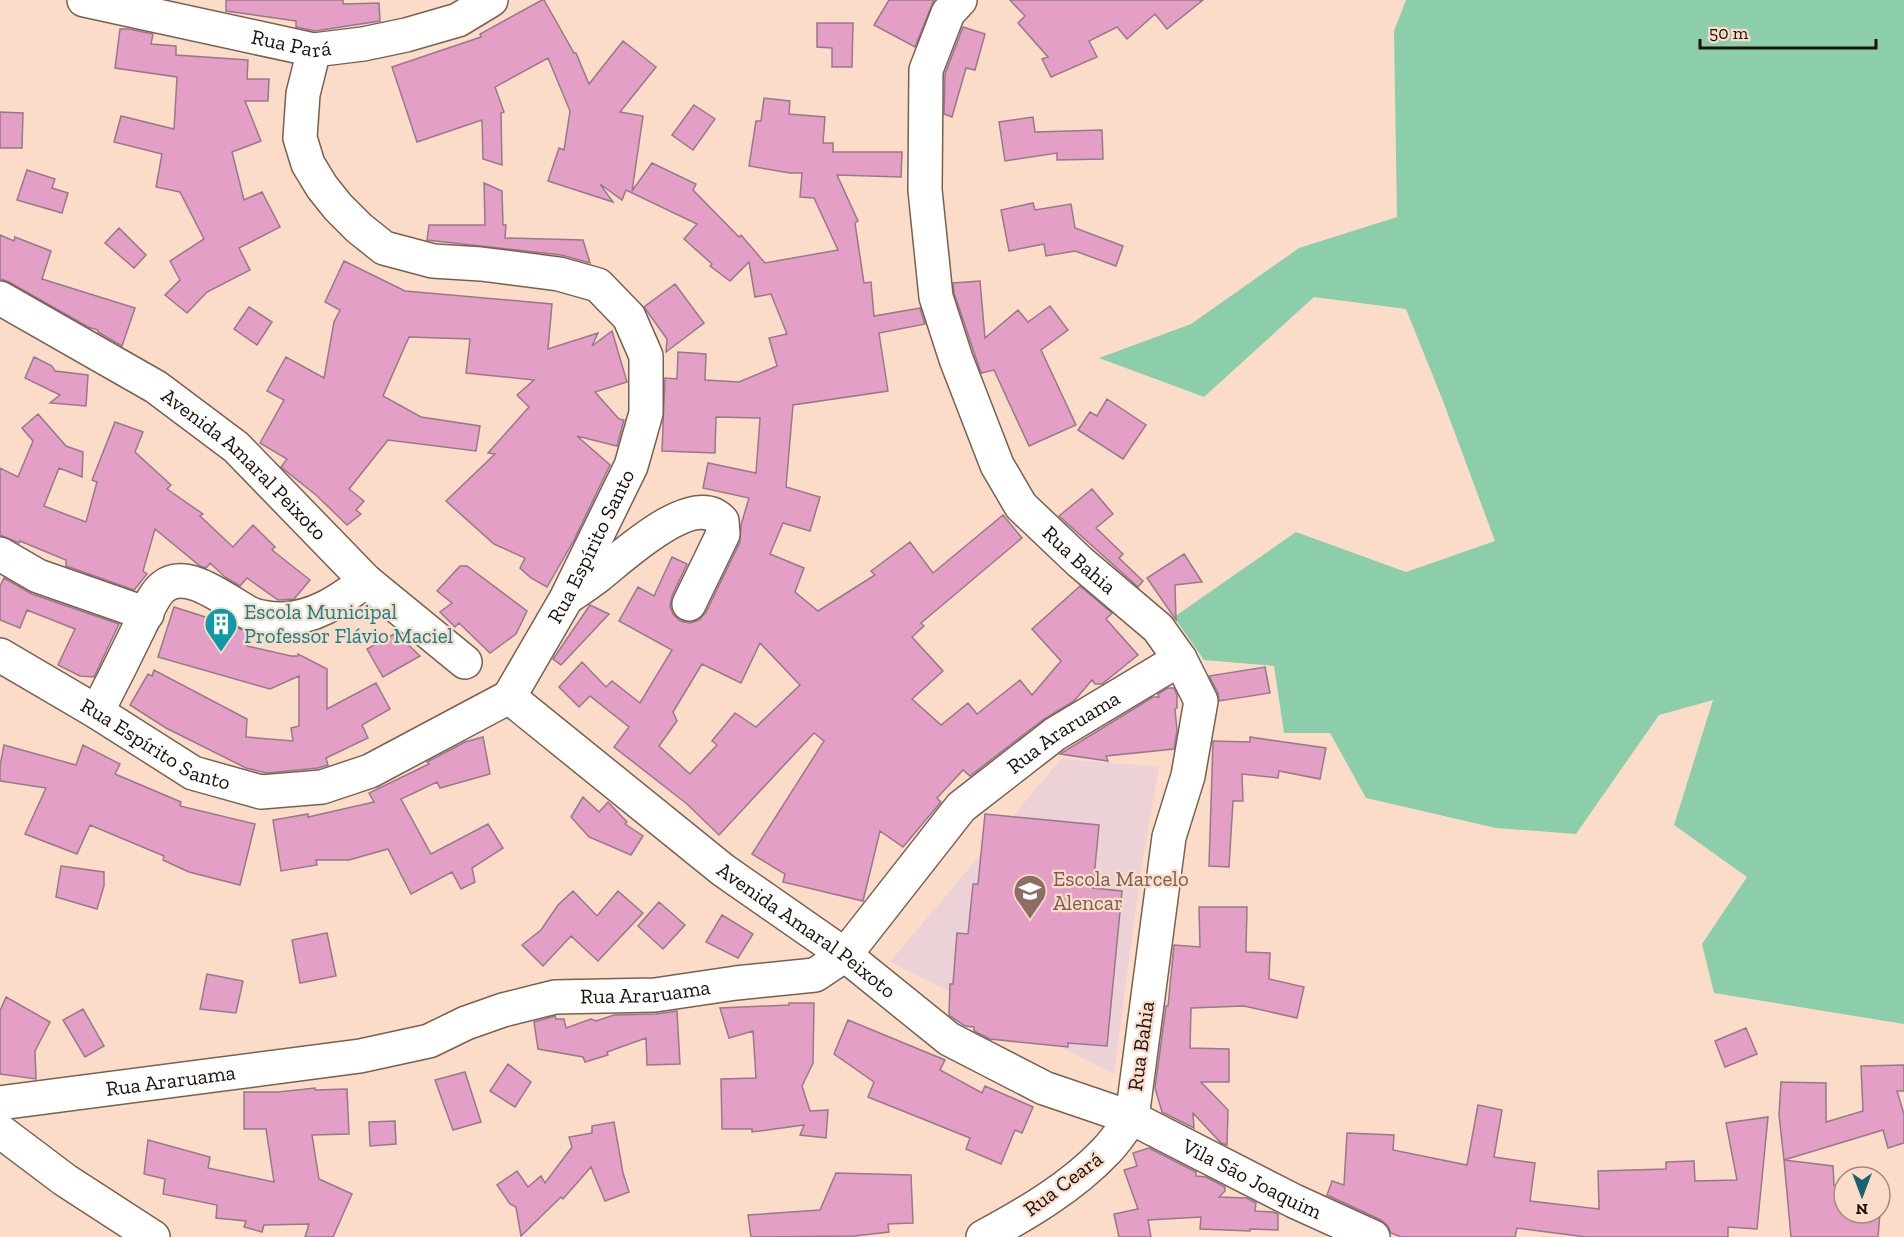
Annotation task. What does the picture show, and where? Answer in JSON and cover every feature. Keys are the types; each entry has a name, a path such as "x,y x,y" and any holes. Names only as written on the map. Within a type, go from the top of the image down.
{"street":[{"name":"Rua Pará","path":"84,0 314,50 363,44 406,35 458,20 491,0"},
{"name":"Rua Bahia","path":"960,0 948,13 926,70 924,190 936,297 956,359 997,465 1021,506 1080,562 1158,628 1180,659 1201,702 1188,776 1169,837 1132,1118"},
{"name":"Rua Espírito Santo","path":"0,655 97,712 193,773 261,792 322,787 370,771 509,697 566,599 631,466 646,413 646,356 629,317 598,285 559,274 481,264 433,261 384,248 359,228 322,187 308,164 300,138 303,94 314,50"},
{"name":"Avenida Amaral Peixoto","path":"0,298 156,387 237,447 366,581 465,662"},
{"path":"566,599 596,578 637,543 672,522 686,515 715,514 722,521 723,534 688,604"},
{"path":"0,554 38,576 147,614"},
{"path":"97,712 161,588 169,583 184,580 206,588 252,615 279,619 305,616 315,612 335,603 366,581"},
{"name":"Rua Araruama","path":"0,1103 360,1056 429,1041 466,1023 503,1010 555,997 655,995 736,983 815,975 845,956 961,807 1055,735 1180,659"},
{"name":"Avenida Amaral Peixoto","path":"509,697 723,870 845,956 949,1039 1044,1088 1132,1118"},
{"name":"Rua Ceará","path":"983,1237 1016,1220 1084,1173 1107,1150 1132,1118"},
{"name":"Vila São Joaquim","path":"1132,1118 1294,1201 1373,1237"},
{"path":"0,1131 65,1180 153,1237"}],"shaded area":[{"name":"Escola Marcelo Alencar","path":"1061,759 1159,767 1140,877 1114,1074 890,962"}],"green space":[{"path":"1406,0 1904,0 1904,1024 1714,993 1702,944 1747,877 1674,825 1713,700 1659,715 1576,834 1496,828 1366,798 1330,733 1284,733 1274,666 1204,660 1174,617 1296,532 1406,572 1495,541 1406,309 1314,297 1204,397 1099,358 1191,324 1299,248 1397,217 1394,31"}],"building":[{"path":"226,0 343,0 343,4 379,3 380,21 315,31 296,27 296,21 226,11"},
{"path":"544,0 576,53 589,84 623,41 656,67 620,112 643,116 632,191 652,163 696,184 693,190 739,237 741,235 765,263 838,250 814,198 800,197 802,173 749,166 756,121 761,121 764,98 790,101 789,114 825,117 823,143 833,143 833,152 902,152 901,177 837,175 858,221 855,223 864,283 871,282 874,316 920,308 925,324 879,333 888,391 793,405 786,487 820,497 810,531 783,523 770,554 804,568 795,592 818,611 875,575 871,571 910,542 933,573 1003,515 1022,538 921,623 924,626 912,637 943,671 912,699 941,725 968,703 977,714 1020,680 1032,695 1061,661 1032,629 1080,586 1112,613 1106,619 1138,655 1102,684 1095,684 1092,680 1074,701 1044,719 970,776 963,770 937,798 941,802 903,847 880,831 863,901 783,882 785,874 752,854 824,741 814,733 719,835 687,804 614,747 629,727 590,696 579,707 559,687 582,662 606,687 612,681 640,703 672,650 619,621 638,587 654,596 672,557 687,564 672,596 670,606 673,614 680,621 690,623 699,620 706,612 740,542 741,525 749,498 703,488 708,463 756,473 760,418 716,417 715,453 662,451 665,378 677,379 678,352 706,354 705,380 739,382 777,366 769,338 787,334 771,294 755,297 749,262 730,281 710,266 712,264 684,239 697,224 626,190 622,200 600,184 613,202 548,181 559,148 564,150 570,111 548,58 495,87 504,112 501,113 502,165 483,159 482,120 417,142 392,67 481,37 480,34","holes":["760,643 800,685 756,727 735,713 712,741 717,745 690,774 659,746 677,721 673,712 702,664 741,683"]},
{"path":"889,0 934,0 915,47 874,25"},
{"path":"1010,0 1203,0 1167,29 1155,14 1127,39 1117,27 1089,41 1097,57 1051,77 1042,59 1048,57 1018,23 1025,16"},
{"path":"817,23 853,23 852,67 832,67 832,48 817,47"},
{"path":"963,27 985,34 975,70 966,68 952,117 944,114 945,74"},
{"path":"120,29 153,34 151,44 176,46 176,55 248,60 247,79 269,79 268,101 245,101 261,141 232,152 244,200 262,192 280,227 239,248 250,270 207,292 187,313 165,295 180,280 170,261 204,239 180,192 156,187 162,154 114,142 121,116 174,129 177,77 115,68"},
{"path":"694,105 715,119 693,150 672,135"},
{"path":"0,112 23,113 22,148 0,148"},
{"path":"1033,117 1035,132 1102,130 1103,159 1057,160 1057,153 1005,161 999,122"},
{"path":"27,170 55,179 52,188 68,193 62,213 17,200"},
{"path":"484,183 502,191 503,225 506,225 505,238 583,240 590,263 561,255 427,240 429,225 485,225"},
{"path":"1033,203 1035,210 1071,204 1075,228 1123,246 1116,266 1075,251 1046,256 1044,244 1009,251 1001,210"},
{"path":"119,228 146,255 134,268 105,243"},
{"path":"0,235 14,241 15,237 51,251 42,279 135,308 122,346 98,330 88,327 0,279"},
{"path":"344,261 405,291 552,304 548,349 598,333 592,346 612,331 627,382 595,392 619,419 624,420 617,446 577,436 610,465 574,540 547,587 531,578 520,568 525,558 494,544 446,501 495,454 488,453 529,407 517,395 534,380 466,373 470,339 409,337 383,396 421,417 480,426 476,451 388,440 349,489 364,501 356,510 361,514 347,525 316,495 281,467 287,459 260,443 284,400 267,391 286,357 324,378 334,322 340,310 325,302"},
{"path":"980,281 985,338 1018,310 1028,322 1050,306 1068,330 1041,350 1076,425 1029,446 994,370 981,373 954,293 953,283"},
{"path":"675,284 704,323 666,352 667,339 644,307"},
{"path":"249,307 272,322 257,345 234,329"},
{"path":"34,357 52,366 55,371 88,375 86,406 50,403 60,395 25,378"},
{"path":"1107,399 1146,425 1123,459 1078,430 1090,412 1097,416"},
{"path":"38,414 66,446 83,452 82,477 59,468 44,506 86,522 97,482 92,480 115,422 143,432 135,452 171,485 167,489 203,514 200,516 233,547 253,525 275,547 272,550 310,580 294,599 278,600 247,578 240,586 225,577 210,563 206,568 200,566 155,529 143,571 147,574 134,590 66,566 66,560 0,535 0,468 18,477 33,441 22,428"},
{"path":"1092,489 1113,514 1096,528 1123,554 1119,558 1143,581 1138,587 1059,516"},
{"path":"1184,554 1202,582 1175,585 1176,620 1147,578"},
{"path":"460,566 467,566 527,611 516,634 490,653 459,623 455,627 440,612 452,603 437,591"},
{"path":"4,578 32,594 119,624 94,677 80,676 58,665 75,629 27,610 20,628 0,620 0,586"},
{"path":"590,605 609,614 561,665 553,659"},
{"path":"174,607 215,620 217,616 253,634 247,646 291,656 298,656 298,654 327,669 327,709 376,683 390,709 362,725 368,738 326,758 328,765 267,773 246,768 166,728 130,705 148,674 152,676 154,670 247,719 246,737 293,741 291,728 299,726 299,676 270,689 158,657"},
{"path":"396,633 420,656 383,677 367,649"},
{"path":"1265,667 1270,693 1219,701 1218,693 1209,676"},
{"path":"1168,688 1174,688 1177,695 1177,708 1175,709 1177,731 1174,749 1106,756 1108,761 1060,754 1153,697 1159,697 1158,694"},
{"path":"483,737 490,774 440,788 437,782 401,799 431,854 488,824 503,848 472,868 475,882 461,889 452,872 411,894 388,849 349,860 316,860 317,865 281,871 273,820 308,814 308,817 374,802 369,793 429,764 427,762 465,742"},
{"path":"1250,737 1326,748 1320,779 1279,771 1278,778 1242,774 1243,801 1233,801 1229,867 1209,866 1213,741 1250,742"},
{"path":"4,745 76,765 83,745 120,764 115,774 181,802 180,806 255,824 240,885 189,872 163,860 164,856 90,825 77,854 25,834 46,788 0,781"},
{"path":"583,797 599,812 608,802 627,822 625,824 643,836 631,855 589,837 571,817"},
{"name":"Escola Marcelo Alencar","path":"985,814 1099,825 1093,888 1122,891 1107,1046 1068,1043 1068,1047 990,1039 974,1031 974,1027 965,1026 949,1015 950,984 953,984 957,933 968,934 973,884 978,884"},
{"path":"61,866 104,872 104,886 97,909 56,897"},
{"path":"573,891 597,916 618,891 643,913 598,961 571,936 543,966 522,945 541,930 558,905"},
{"path":"659,902 685,925 663,949 638,926"},
{"path":"1199,907 1247,907 1246,952 1270,953 1269,979 1304,987 1297,1018 1244,1006 1191,1008 1190,1048 1229,1049 1229,1082 1201,1082 1228,1110 1227,1145 1221,1143 1193,1113 1194,1128 1162,1112 1155,1088 1166,1006 1168,1006 1174,945 1200,947"},
{"path":"722,915 753,934 738,958 706,942"},
{"path":"327,933 336,976 300,983 292,940"},
{"path":"207,974 243,981 236,1013 200,1009"},
{"path":"6,997 50,1022 35,1051 36,1079 0,1074 0,1011"},
{"path":"789,1003 814,1003 813,1063 802,1086 810,1111 828,1110 826,1138 800,1135 804,1125 752,1132 752,1129 722,1129 721,1079 756,1078 753,1031 729,1038 720,1008 789,1005"},
{"path":"83,1009 104,1046 85,1057 63,1020"},
{"path":"677,1011 680,1064 647,1065 646,1038 607,1052 608,1055 585,1062 583,1057 538,1049 534,1022 555,1016 556,1019 564,1019 566,1028 591,1019 596,1021 614,1015"},
{"path":"848,1020 945,1060 940,1070 982,1093 985,1086 1033,1107 1022,1133 1015,1130 1001,1164 966,1149 970,1138 868,1097 874,1082 834,1054"},
{"path":"1746,1028 1757,1054 1725,1067 1715,1041"},
{"path":"508,1064 531,1082 515,1107 490,1091"},
{"path":"1904,1065 1904,1091 1897,1091 1904,1114 1904,1143 1888,1148 1883,1130 1784,1160 1779,1115 1781,1082 1826,1083 1826,1122 1863,1111 1861,1066"},
{"path":"465,1072 481,1122 453,1130 435,1080"},
{"path":"315,1088 315,1090 347,1089 349,1134 312,1135 319,1179 352,1194 333,1237 305,1237 309,1224 264,1225 262,1232 244,1227 246,1221 216,1218 217,1205 163,1194 165,1179 144,1174 148,1140 210,1157 208,1168 274,1182 266,1129 244,1129 244,1092 278,1092"},
{"path":"1478,1105 1502,1110 1494,1157 1535,1163 1530,1201 1599,1209 1598,1171 1666,1169 1666,1162 1694,1161 1695,1181 1737,1180 1726,1123 1768,1117 1757,1229 1728,1227 1728,1237 1586,1237 1517,1228 1515,1237 1401,1237 1391,1233 1388,1226 1381,1220 1327,1195 1332,1181 1344,1185 1347,1133 1394,1135 1393,1150 1467,1165"},
{"path":"395,1121 396,1144 370,1146 369,1122"},
{"path":"614,1122 623,1173 629,1192 605,1201 591,1167 563,1199 561,1197 521,1236 516,1207 510,1204 497,1185 517,1171 528,1187 541,1176 545,1183 572,1147 569,1137 592,1133 592,1126"},
{"path":"1149,1148 1196,1172 1196,1176 1206,1177 1225,1187 1225,1191 1219,1197 1247,1198 1256,1203 1255,1211 1278,1214 1278,1230 1200,1229 1201,1217 1148,1220 1151,1237 1119,1237 1114,1214 1138,1209 1124,1170 1137,1166 1133,1153"},
{"path":"1784,1160 1832,1166 1832,1225 1879,1225 1878,1237 1791,1237"},
{"path":"836,1173 911,1175 913,1223 888,1224 889,1232 854,1236 751,1237 748,1215 820,1210"}],"place":[{"name":"Escola Municipal Professor Flávio Maciel","path":"221,653"},
{"name":"Escola Marcelo Alencar","path":"1030,920"}]}
